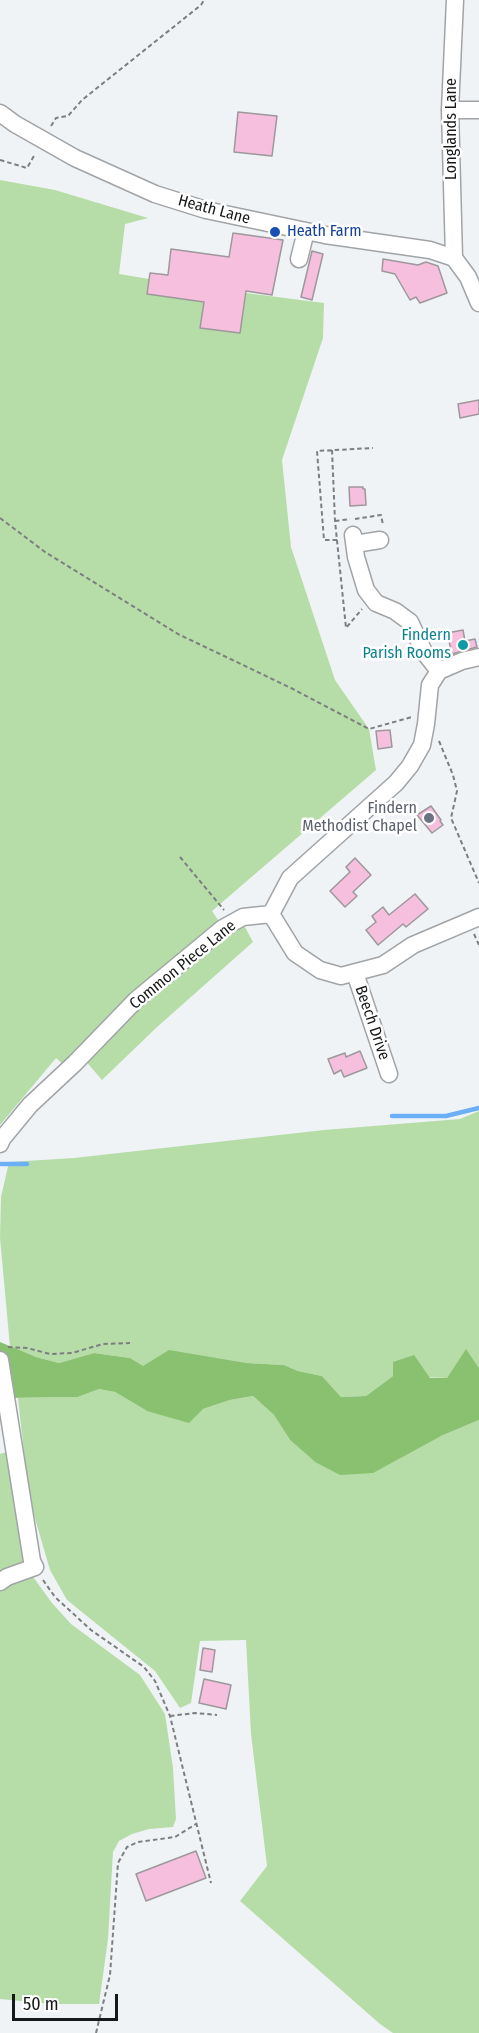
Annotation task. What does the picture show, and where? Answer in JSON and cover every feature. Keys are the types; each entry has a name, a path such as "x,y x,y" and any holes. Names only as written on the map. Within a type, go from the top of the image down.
{"street":[{"name":"Longlands Lane","path":"450,257 450,110 454,0"},
{"path":"450,110 479,110"},
{"name":"Heath Lane","path":"0,113 43,141 75,158 155,194 206,210 306,231 430,250 450,257"},
{"path":"299,259 306,231"},
{"path":"450,257 468,277 479,303"},
{"path":"380,540 354,540 366,590 376,603 395,611 410,622 424,652 440,671"},
{"path":"479,657 462,661 440,671 430,685 422,745 410,766 396,783 290,878 271,914 295,953 320,970 341,976 383,966 413,945 479,917"},
{"name":"Common Piece Lane","path":"0,1144 30,1105 75,1063 136,1000 224,927 243,917 271,914"},
{"name":"Beech Drive","path":"356,973 389,1074"},
{"path":"0,1360 32,1561 35,1567 0,1582"}],"path":[{"path":"0,160 27,168 56,118 69,116 82,100 201,5 204,0"},
{"path":"337,540 324,540 317,451 373,448"},
{"path":"335,521 381,515 385,538 380,540"},
{"path":"0,518 45,552 178,634 291,688 369,729 401,718 427,714 453,775 457,791 451,818 479,883"},
{"path":"180,857 234,922"},
{"path":"0,1346 27,1348 50,1354 72,1353 103,1344 130,1343"},
{"path":"35,1567 55,1597 83,1623 144,1667 155,1681 171,1716 211,1883"},
{"path":"171,1716 195,1713 217,1715"},
{"path":"96,2033 110,1975 118,1863 127,1847 138,1842 175,1837 196,1824"}],"green space":[{"path":"0,180 55,190 148,218 125,224 119,274 149,279 204,302 201,328 240,333 246,293 324,303 323,338 282,460 291,547 335,680 369,729 376,770 212,911 228,935 244,925 253,942 156,1028 102,1080 78,1052 66,1067 56,1058 0,1125"},
{"path":"479,1111 479,1368 466,1350 447,1378 393,1376 366,1396 341,1397 322,1376 298,1371 284,1365 246,1363 143,1367 130,1358 94,1353 59,1363 10,1347 0,1238 1,1197 9,1162 74,1158 324,1130 460,1119"},
{"path":"0,1342 36,1357 59,1363 94,1353 130,1358 143,1366 169,1350 246,1363 284,1365 298,1371 322,1376 341,1397 366,1396 393,1376 393,1362 414,1355 430,1378 447,1378 466,1349 479,1368 479,1420 441,1436 373,1473 340,1475 315,1462 290,1440 274,1415 253,1396 230,1400 203,1409 189,1423 147,1411 115,1392 99,1389 78,1397 5,1398"},
{"path":"99,1389 115,1392 147,1411 203,1409 230,1400 253,1396 274,1415 290,1440 315,1462 441,1436 479,1420 479,2033 393,2033 240,1901 267,1866 251,1734 246,1640 200,1641 191,1703 180,1708 155,1671 67,1600 50,1570 29,1498 18,1398 78,1397"},
{"path":"6,1452 25,1564 0,1576 0,1454"},
{"path":"31,1574 71,1624 140,1675 165,1714 173,1768 176,1819 173,1827 149,1829 132,1834 119,1841 113,1852 108,1939 99,2004 52,2004 0,1999 0,1590"}],"building":[{"path":"238,112 277,116 272,156 234,152"},
{"path":"233,233 283,240 272,295 246,291 240,333 200,328 204,302 147,294 150,273 168,275 171,249 229,257"},
{"path":"312,251 323,254 312,300 301,297"},
{"path":"383,259 418,265 426,262 438,266 447,293 420,303 416,297 410,300 395,274 382,271"},
{"path":"479,400 479,414 460,418 458,404"},
{"path":"349,487 365,489 366,505 350,506"},
{"name":"Findern Parish Rooms","path":"463,630 465,641 475,639 477,647 452,654 447,633"},
{"path":"390,730 392,747 378,749 376,731"},
{"name":"Findern Methodist Chapel","path":"431,806 443,825 432,833 417,815"},
{"path":"355,858 371,875 353,892 357,896 345,907 330,891 350,872 346,867"},
{"path":"415,894 428,909 406,927 403,924 378,945 366,930 376,922 372,916 383,907 389,915"},
{"path":"360,1051 367,1068 344,1077 341,1070 334,1074 328,1059 345,1053 346,1057"},
{"path":"203,1648 215,1650 212,1672 200,1670"},
{"path":"204,1679 231,1685 226,1709 199,1703"},
{"path":"196,1851 206,1878 146,1901 136,1874"}],"waterway":[{"path":"392,1116 446,1116 479,1108"},
{"path":"0,1164 27,1164"}],"place":[{"name":"Heath Farm","path":"275,232"},
{"name":"Findern Parish Rooms","path":"463,645"},
{"name":"Findern Methodist Chapel","path":"429,818"}]}
